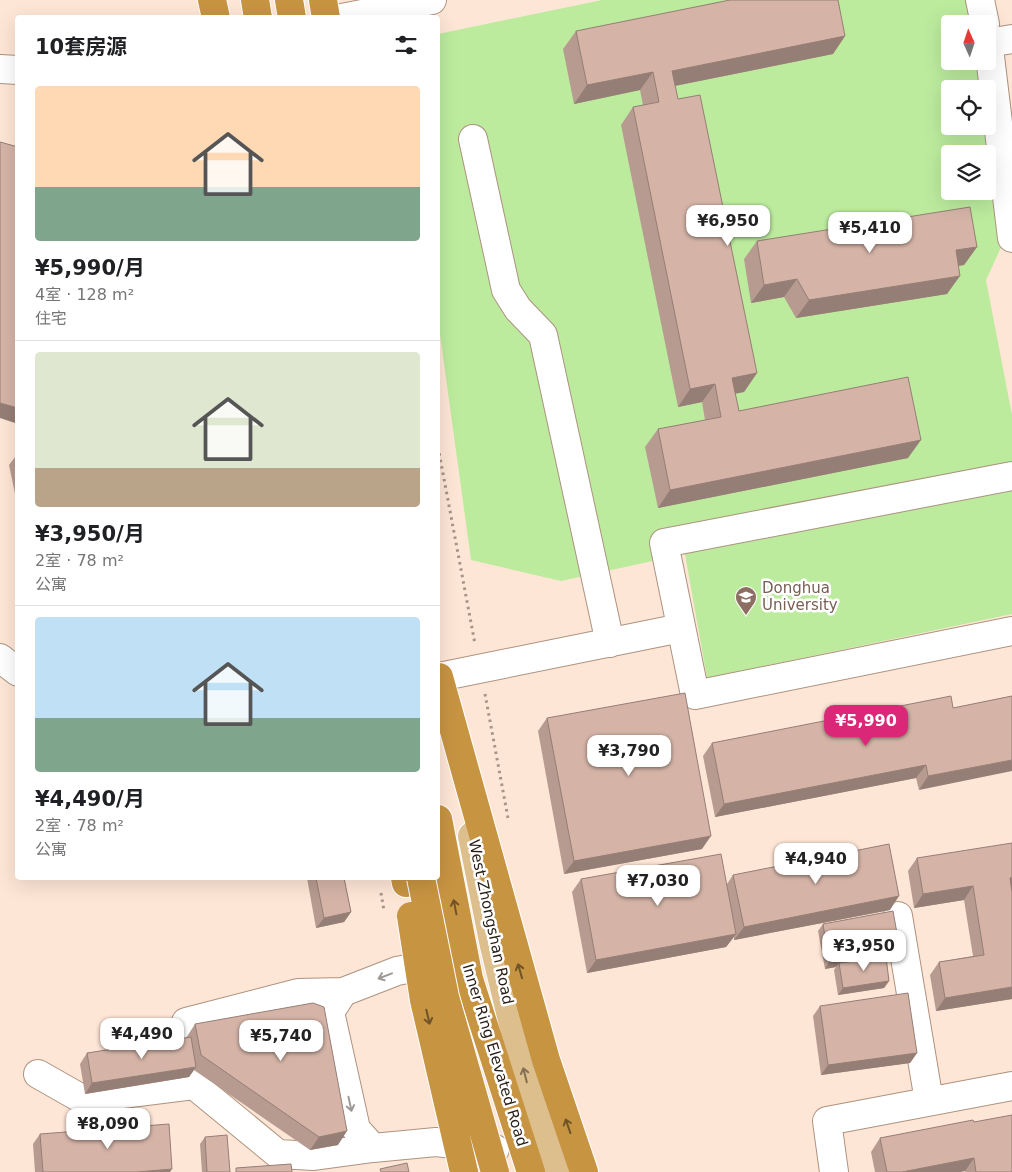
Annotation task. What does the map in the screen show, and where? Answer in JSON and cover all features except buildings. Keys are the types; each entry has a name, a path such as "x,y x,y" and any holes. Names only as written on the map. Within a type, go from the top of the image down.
{"highway":[{"path":"256,0 259,15"},
{"path":"289,0 292,15"},
{"path":"322,0 325,15"},
{"path":"440,680 546,1060 584,1172"},
{"name":"Inner Ring Elevated Road","path":"440,829 470,979 531,1172"},
{"path":"415,880 424,1000 464,1172"},
{"name":"Inner Ring Elevated Road","path":"415,880 445,997 497,1164"}],"main road":[{"path":"315,0 318,15"},
{"path":"319,15 322,0"},
{"name":"West Zhongshan Road","path":"440,683 494,946 527,1082 555,1172"},
{"path":"415,880 449,961 497,1164"}],"street":[{"path":"357,15 432,0"},
{"path":"980,0 983,15"},
{"path":"996,40 1012,39"},
{"path":"0,70 15,70"},
{"path":"992,70 1012,238"},
{"path":"473,139 506,290 518,309 543,335 610,643"},
{"path":"1012,476 664,543 696,695 1012,631"},
{"path":"440,673 480,670 681,628"},
{"path":"0,658 15,670"},
{"path":"898,916 929,1101"},
{"path":"449,961 397,971 343,992 298,993 186,1022 182,1031 194,1085 278,1154 314,1156 436,1142 497,1164"},
{"path":"343,992 330,1012 356,1129 373,1148"},
{"path":"38,1074 82,1099 194,1085"},
{"path":"834,1172 827,1121 1012,1086"}],"path":[{"path":"440,459 509,825"}],"green space":[{"path":"602,0 966,0 968,15 941,15 941,70 978,70 979,80 941,80 941,135 988,135 990,145 941,145 941,200 996,200 996,182 1005,239 986,280 1012,415 1012,614 707,678 685,554 561,581 471,560 440,335 440,34"}],"place":[{"name":"Donghua University","path":"746,616"}]}
